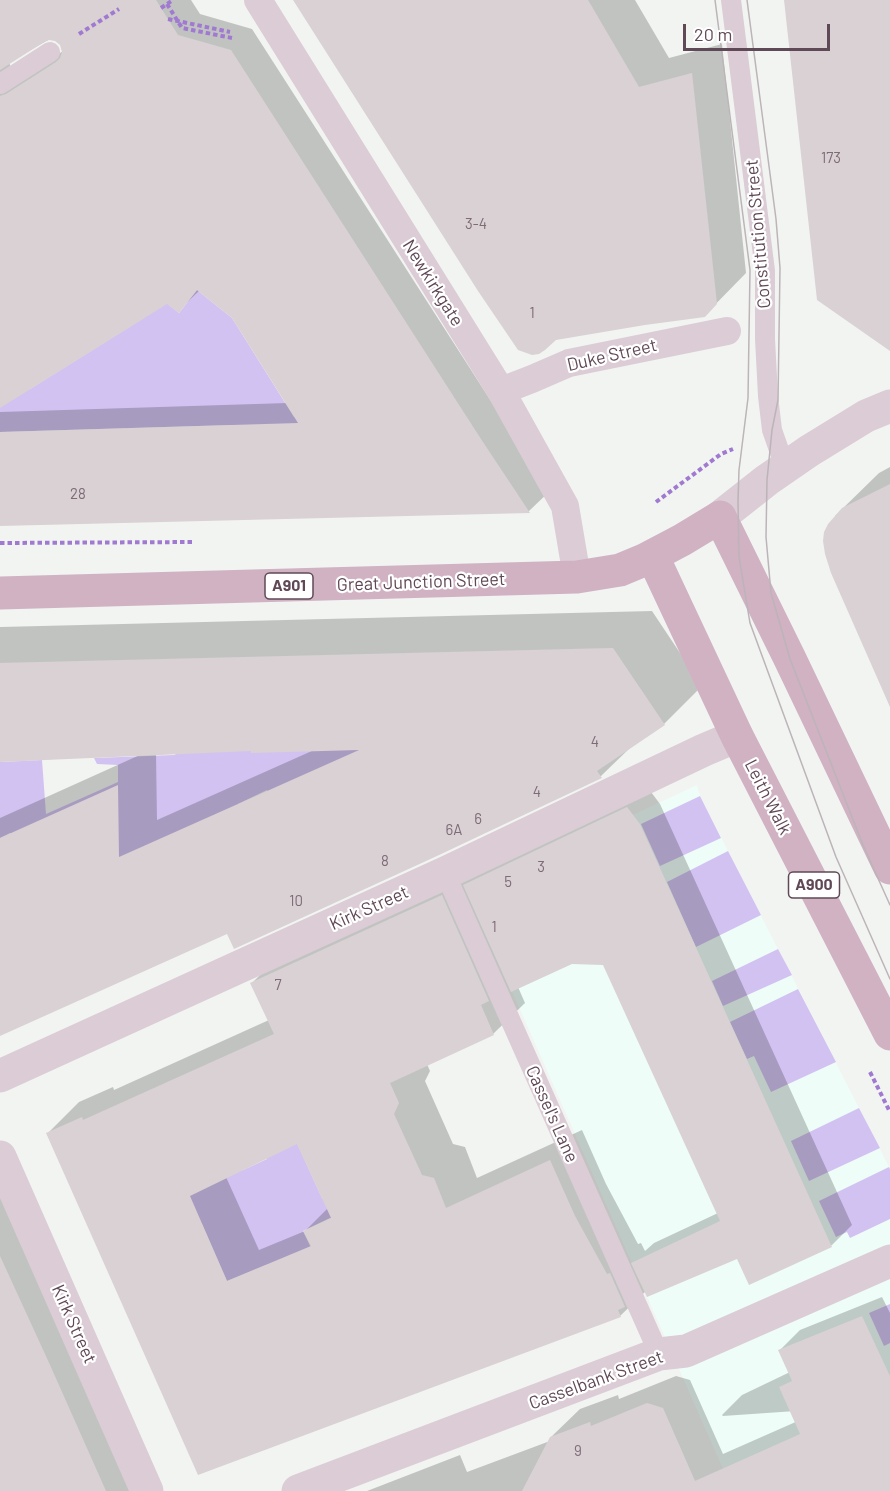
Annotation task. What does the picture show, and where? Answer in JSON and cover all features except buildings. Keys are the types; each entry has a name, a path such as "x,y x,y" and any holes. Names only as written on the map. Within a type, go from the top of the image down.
{"main road":[{"name":"Great Junction Street","path":"0,593 577,578 620,570 653,557 720,517"},
{"path":"720,517 801,680 890,868"},
{"name":"Leith Walk","path":"653,557 737,736 890,1034"}],"street":[{"name":"Newkirkgate","path":"258,0 501,390 565,506 577,578"},
{"name":"Duke Street","path":"501,390 569,363 728,331"},
{"path":"720,517 785,467 866,416 890,406"},
{"name":"Kirk Street","path":"0,1076 445,873 737,736"},
{"name":"Kirk Street","path":"0,1157 147,1491"},
{"name":"Casselbank Street","path":"298,1491 660,1354 686,1351 890,1261"}],"lane":[{"name":"Constitution Street","path":"731,0 765,271 768,396 772,430 785,467"},
{"path":"0,84 50,52"},
{"name":"Cassel's Lane","path":"445,873 660,1354"}],"path":[{"path":"161,8 173,0"},
{"path":"167,4 182,28 289,50"},
{"path":"50,52 118,9"}],"shaded area":[{"path":"197,290 232,318 294,417 351,383 382,426 231,425 0,432 0,365 30,389 142,319 158,296 179,313"},
{"path":"471,743 275,806 267,790 238,804 245,820 135,869 10,833 0,838 0,762 42,760 46,814 118,782 118,765 97,764 94,758 174,755 189,748"},
{"path":"697,785 700,796 890,1169 890,1491 733,1491 468,892"},
{"path":"700,796 721,838 660,866 641,824"},
{"path":"728,851 761,915 696,947 667,882"},
{"path":"778,949 792,975 723,1006 712,981"},
{"path":"798,989 836,1062 771,1092 754,1056 747,1059 730,1022"},
{"path":"859,1108 880,1148 809,1181 791,1141"},
{"path":"291,1130 322,1198 373,1231 330,1218 303,1231 320,1267 266,1265 227,1281 202,1224 190,1221 186,1186 243,1170 267,1159 259,1141"},
{"path":"889,1167 890,1219 850,1238 847,1232 836,1237 819,1201"},
{"path":"890,1304 890,1343 884,1346 869,1313"}],"tram line":[{"path":"715,0 750,270 748,398 739,470 738,501 739,557 750,623 836,857 890,979"},
{"path":"747,0 776,219 780,268 778,400 772,430 767,480 766,537 771,593 790,659 863,845 890,905"}]}
